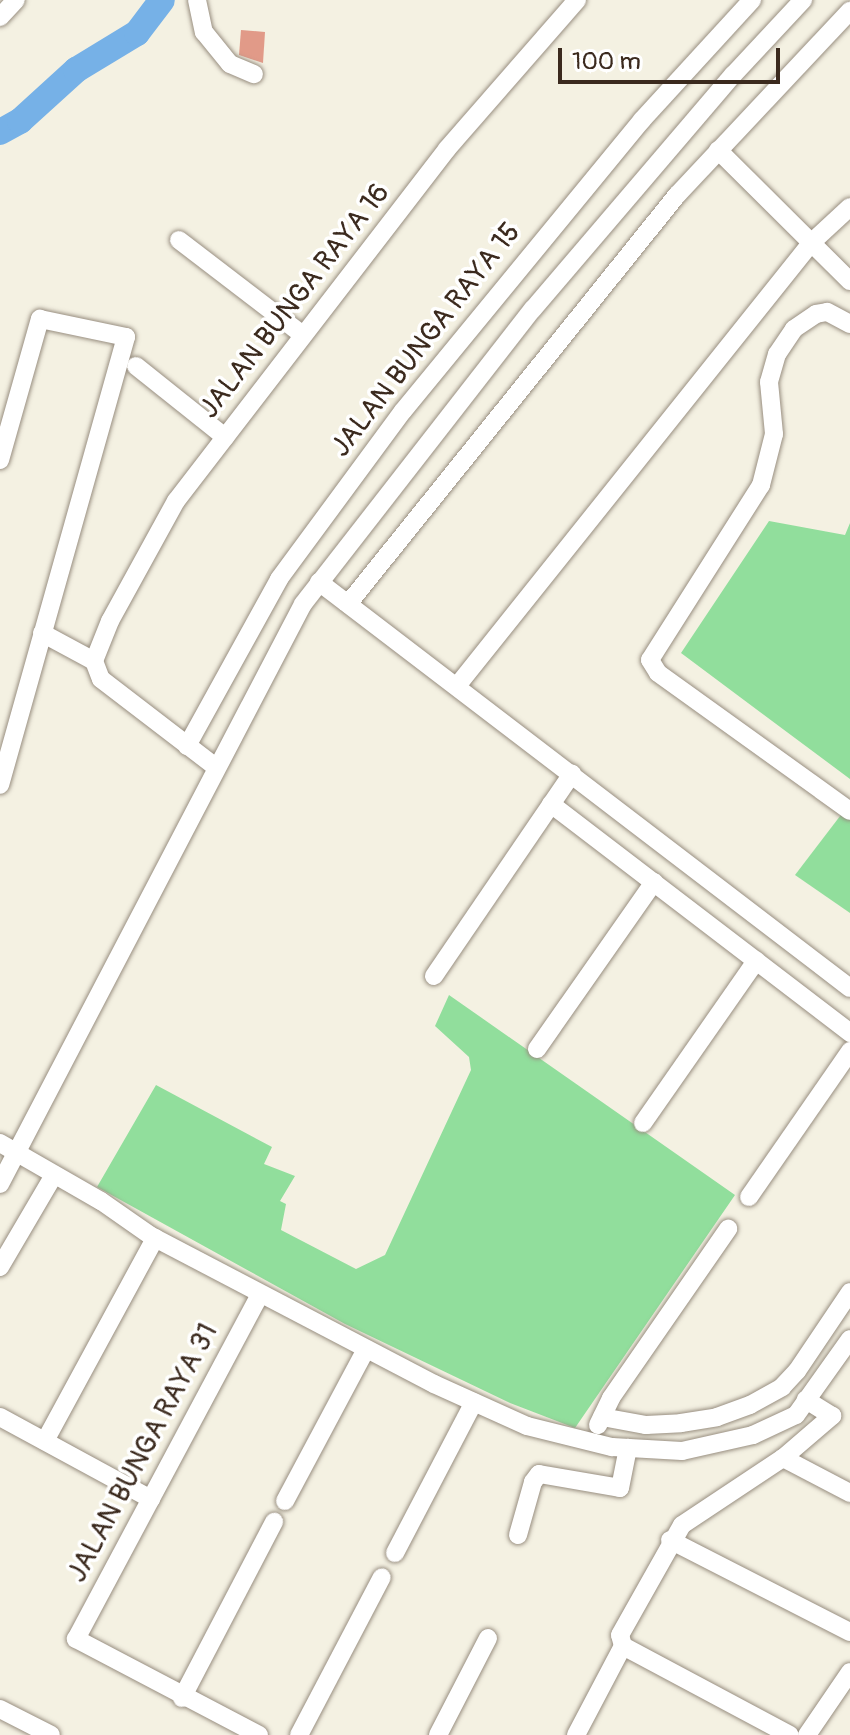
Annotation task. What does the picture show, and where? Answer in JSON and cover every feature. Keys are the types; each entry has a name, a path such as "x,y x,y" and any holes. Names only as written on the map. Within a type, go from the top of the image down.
{"street":[{"path":"0,17 16,0"},
{"path":"197,0 204,32 230,64 254,74"},
{"name":"JALAN BUNGA RAYA 16","path":"94,661 110,621 176,501 447,149 577,0"},
{"name":"JALAN BUNGA RAYA 15","path":"187,746 279,579 403,411 632,131 752,0"},
{"path":"0,1184 303,604 533,309 733,75 803,0"},
{"path":"348,604 594,296 718,150 850,11"},
{"path":"718,150 850,281"},
{"path":"457,686 811,243 850,207"},
{"path":"179,240 303,335"},
{"path":"850,324 827,312 816,314 794,329 777,354 769,382 774,434 761,485 650,660 658,673 850,811"},
{"path":"0,460 40,319 126,337 0,785"},
{"path":"136,366 225,437"},
{"path":"319,582 850,988"},
{"path":"42,633 94,661 101,679 217,768"},
{"path":"434,976 572,774"},
{"path":"551,804 850,1033"},
{"path":"537,1049 654,882"},
{"path":"643,1123 756,961"},
{"path":"749,1197 850,1051"},
{"path":"0,1143 18,1151 155,1238 366,1349 527,1426 591,1442 682,1451 753,1435 796,1415 847,1348"},
{"path":"0,1267 54,1175"},
{"path":"591,1442 611,1398 728,1229"},
{"path":"45,1441 155,1238"},
{"path":"602,1417 646,1425 681,1423 717,1417 750,1405 782,1387 797,1371 850,1292"},
{"name":"JALAN BUNGA RAYA 31","path":"182,1698 76,1639 260,1294"},
{"path":"285,1501 366,1349"},
{"path":"576,1735 623,1646 620,1635 670,1540 682,1525 783,1458 832,1416 806,1400"},
{"path":"395,1553 474,1402"},
{"path":"0,1417 151,1499"},
{"path":"518,1535 533,1482 539,1474 620,1488 628,1448"},
{"path":"783,1458 850,1493"},
{"path":"259,1735 182,1698 274,1522"},
{"path":"670,1540 850,1632"},
{"path":"299,1735 382,1577"},
{"path":"438,1735 488,1638"},
{"path":"623,1646 790,1735"},
{"path":"807,1735 850,1672"},
{"path":"0,1709 51,1735"}],"green space":[{"path":"769,521 845,535 850,523 850,779 681,653"},
{"path":"850,803 850,913 795,875"},
{"path":"449,995 735,1195 575,1428 510,1403 345,1324 97,1187 156,1085 272,1147 264,1164 295,1176 280,1201 286,1204 281,1230 356,1269 385,1255 471,1070 469,1057 435,1026"}],"building":[{"path":"241,30 265,32 263,63 239,55"}],"waterway":[{"path":"0,132 20,121 76,70 137,33 162,0"}]}
